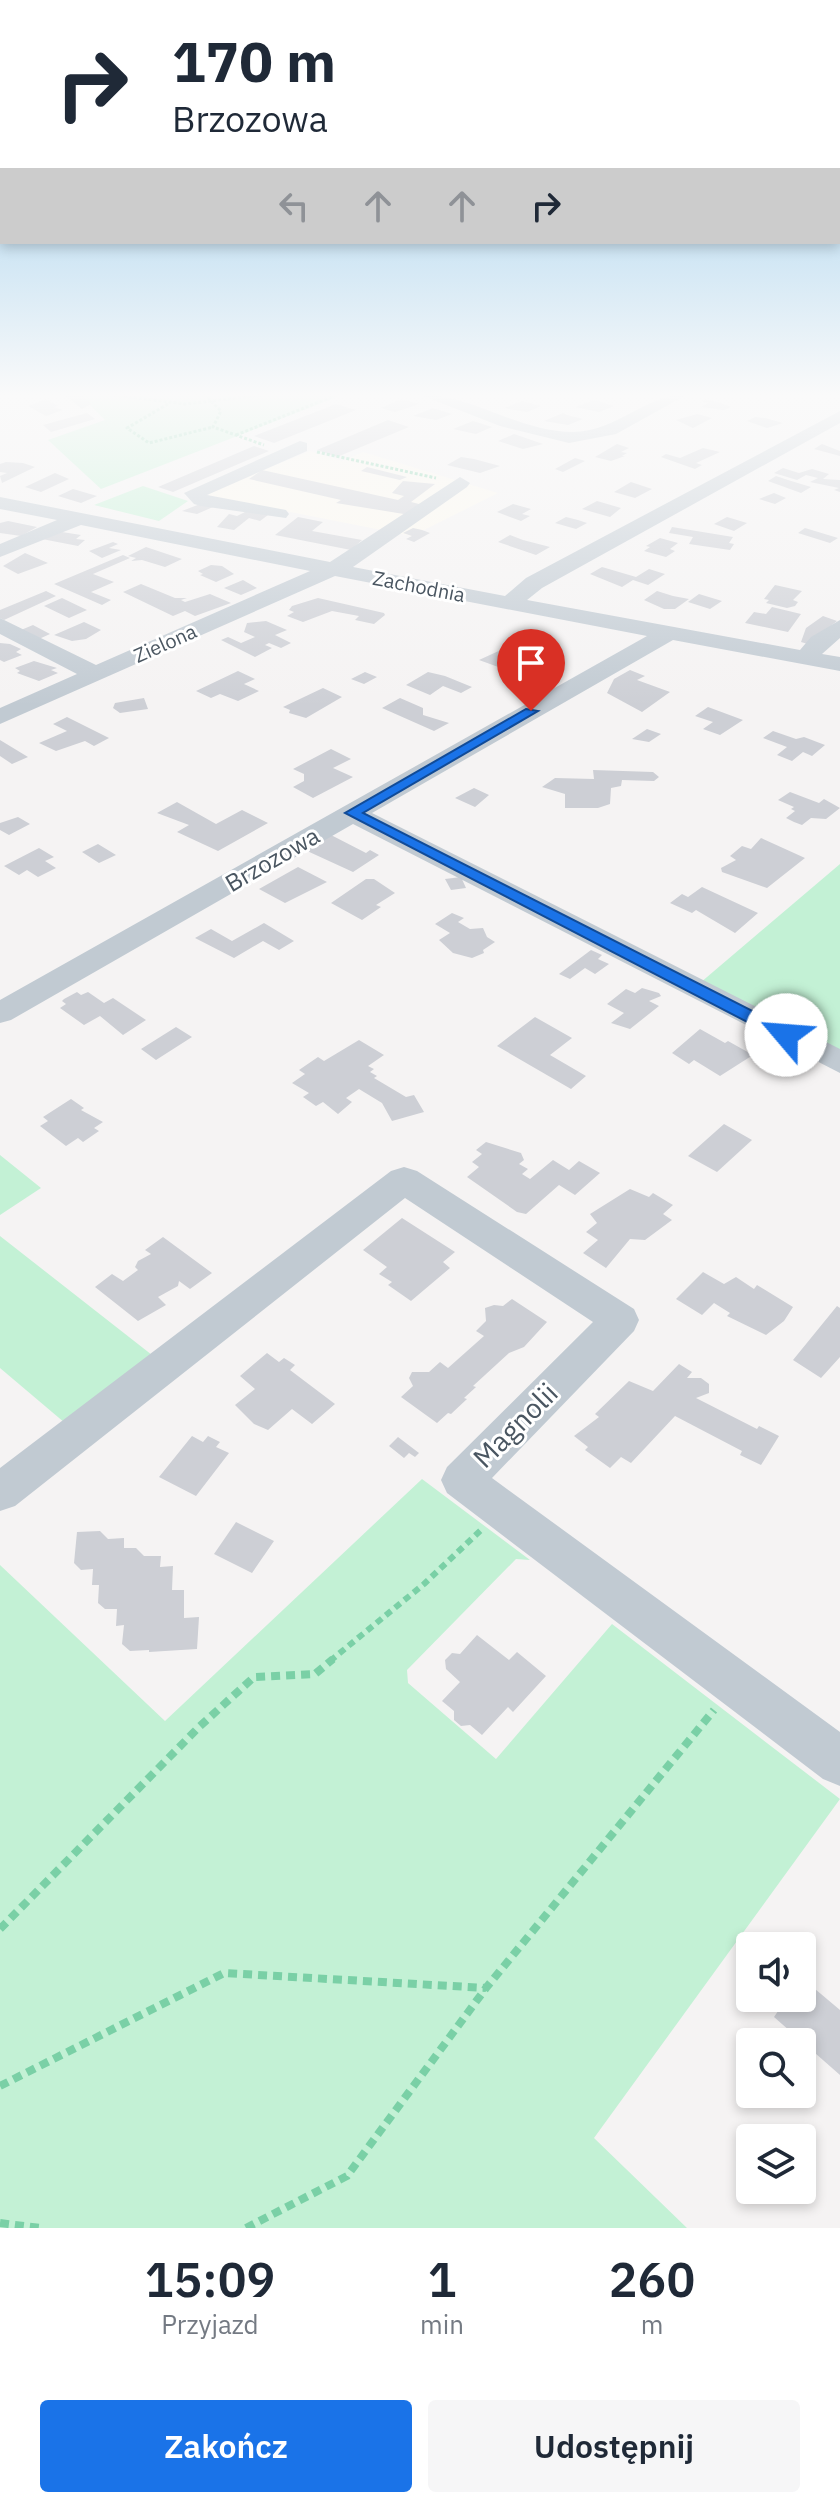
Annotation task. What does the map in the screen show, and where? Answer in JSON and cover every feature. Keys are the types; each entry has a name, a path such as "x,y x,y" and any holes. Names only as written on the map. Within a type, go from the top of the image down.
{"street":[{"path":"199,498 279,514 233,549"},
{"name":"Zielona","path":"0,717 330,569 437,498"},
{"path":"510,604 534,583 690,498"},
{"name":"Zachodnia","path":"0,503 510,604 840,664"},
{"path":"0,551 82,518"},
{"path":"0,625 95,674"},
{"path":"806,658 819,642 840,627"},
{"name":"Brzozowa","path":"0,1013 669,633"},
{"path":"352,813 840,1062"},
{"name":"Magnolii","path":"0,1493 404,1180 620,1320 462,1480 840,1762"}],"path":[{"path":"0,1929 199,1727 254,1677 315,1674 424,1584 502,1510"},
{"path":"246,2228 347,2176 486,1988 736,1683"},
{"path":"0,2086 224,1973 486,1988"},
{"path":"0,2223 40,2228"}],"shaded area":[{"path":"219,498 488,498 412,536"}],"green space":[{"path":"112,498 179,498 188,501 159,521 94,505"},
{"path":"840,864 840,1056 700,983"},
{"path":"0,1155 41,1188 0,1215"},
{"path":"0,1236 152,1355 65,1423 0,1368"},
{"path":"422,1479 530,1560 516,1559 407,1670 408,1683 496,1759 612,1624 840,1799 743,1932 736,1932 736,1942 594,2138 687,2228 0,2228 0,1565 165,1721"}],"building":[{"path":"64,498 92,498 81,503"},
{"path":"332,498 416,498 411,502 423,505 410,515 336,503 341,500"},
{"path":"762,498 786,498 775,504 759,499"},
{"path":"597,501 621,508 610,517 582,509"},
{"path":"200,504 213,507 197,514 182,511"},
{"path":"513,504 531,509 522,514 530,516 521,521 497,512"},
{"path":"247,511 268,515 260,521 249,518 234,530 217,527 229,514 237,516"},
{"path":"298,517 323,522 312,531 362,540 351,550 275,535"},
{"path":"566,517 587,523 576,529 555,523"},
{"path":"727,517 747,523 734,531 714,524"},
{"path":"8,521 37,527 21,536 0,533 0,523"},
{"path":"672,527 733,537 729,543 734,544 730,550 689,544 693,537 669,533"},
{"path":"413,528 430,533 414,542 406,539 412,536 403,533"},
{"path":"805,528 838,538 830,543 798,533"},
{"path":"62,532 81,535 76,539 85,540 78,546 42,539"},
{"path":"510,535 550,547 536,555 498,542"},
{"path":"660,538 678,543 670,549 675,551 666,557 644,551 650,547 646,546"},
{"path":"113,542 118,544 109,548 121,550 102,558 89,551"},
{"path":"146,547 182,559 165,567 142,560 131,561 136,558 128,556"},
{"path":"25,553 48,563 18,574 3,566"},
{"path":"123,555 130,558 93,574 114,582 91,592 111,600 102,605 54,584"},
{"path":"211,565 222,566 234,574 216,582 200,575 203,574 198,571"},
{"path":"602,567 636,577 649,569 665,574 648,585 633,580 622,587 590,574"},
{"path":"243,580 257,588 241,595 224,588"},
{"path":"141,584 175,598 187,598 181,600 185,602 210,594 231,603 195,616 185,611 173,616 123,592"},
{"path":"775,585 802,591 793,600 798,602 795,606 787,608 766,603 769,600 764,599"},
{"path":"46,591 56,596 4,620 0,618 0,610"},
{"path":"657,591 689,599 675,609 664,609 644,600"},
{"path":"699,594 722,601 710,609 688,602"},
{"path":"62,598 87,610 69,618 44,606"},
{"path":"318,598 385,615 374,624 355,620 359,616 332,611 303,622 287,616 294,612 289,610 292,606"},
{"path":"772,607 801,614 788,632 745,623 754,612 766,614"},
{"path":"823,616 837,621 808,644 801,642 806,628"},
{"path":"266,621 287,630 275,635 291,643 281,648 269,643 265,645 272,648 255,657 221,640 228,637 241,643 255,637 244,632 247,623"},
{"path":"84,622 101,630 86,639 72,641 54,635"},
{"path":"33,625 50,634 39,639 21,630"},
{"path":"0,643 21,649 16,652 22,655 4,662 0,660"},
{"path":"503,649 527,661 539,654 555,661 535,672 527,669 518,674 479,660"},
{"path":"34,661 57,668 51,670 58,673 39,681 17,673 20,671 15,668"},
{"path":"630,670 645,676 637,680 670,692 642,712 607,693 614,679"},
{"path":"238,671 255,679 244,684 259,691 238,701 220,694 211,698 196,691"},
{"path":"365,672 377,677 364,684 351,679"},
{"path":"428,672 472,687 461,693 443,686 430,695 406,685"},
{"path":"323,688 342,697 306,718 289,713 290,710 283,707"},
{"path":"144,698 148,709 120,713 113,708 115,703"},
{"path":"400,698 423,708 423,715 449,723 434,731 382,708"},
{"path":"708,707 743,720 720,735 703,729 713,722 695,716"},
{"path":"67,717 109,738 94,746 85,741 56,751 39,743 67,731 53,724"},
{"path":"647,729 661,734 649,742 632,739"},
{"path":"773,731 825,745 812,756 803,752 792,761 777,755 787,747 763,738"},
{"path":"0,740 28,757 12,764 0,756"},
{"path":"331,749 351,759 333,768 353,777 313,798 293,787 304,781 304,774 293,769"},
{"path":"593,770 653,772 659,777 654,781 622,780 621,786 611,788 610,804 598,808 565,808 565,794 542,787 555,778 594,779"},
{"path":"474,788 489,795 475,807 455,798"},
{"path":"790,792 819,803 824,799 840,808 826,819 811,818 802,825 786,818 795,811 791,809 794,807 778,800"},
{"path":"177,802 216,824 242,810 268,823 218,851 177,832 189,825 157,813"},
{"path":"18,817 30,824 9,835 0,830 0,823"},
{"path":"331,835 366,853 370,850 379,855 353,872 305,850"},
{"path":"761,838 805,858 767,888 722,872 721,868 736,860 730,856 742,846 751,849"},
{"path":"98,844 116,855 99,863 82,852"},
{"path":"39,848 54,857 45,861 56,868 38,877 27,870 19,875 4,866"},
{"path":"298,867 327,882 285,903 259,889"},
{"path":"461,877 466,888 451,890 445,879"},
{"path":"366,879 374,879 395,893 376,905 381,907 362,920 331,903"},
{"path":"702,887 758,913 735,933 696,910 692,913 670,903 682,894 688,897"},
{"path":"452,913 464,918 458,922 470,929 483,928 487,937 495,942 483,950 484,953 472,958 453,953 439,940 450,933 435,924"},
{"path":"264,923 294,941 279,950 263,941 234,958 195,938 211,929 232,941"},
{"path":"591,950 602,955 598,959 609,964 595,974 585,968 570,979 559,974"},
{"path":"642,988 659,993 661,996 649,1001 659,1006 630,1029 611,1023 624,1013 607,1004 626,989 635,993"},
{"path":"77,992 81,995 88,992 104,1003 113,998 146,1020 123,1035 100,1016 84,1025 60,1008 66,1004 62,1001 64,999"},
{"path":"535,1017 572,1038 550,1055 586,1076 571,1089 497,1046"},
{"path":"176,1027 192,1037 156,1060 141,1049"},
{"path":"700,1029 753,1055 720,1076 694,1060 689,1064 672,1053"},
{"path":"359,1040 384,1055 368,1066 374,1069 370,1072 377,1076 374,1078 406,1097 414,1095 424,1112 392,1121 382,1103 359,1089 346,1098 352,1102 338,1114 323,1102 316,1106 303,1097 309,1093 292,1083 305,1074 299,1070 318,1057 324,1061"},
{"path":"71,1099 84,1108 81,1110 103,1122 94,1128 99,1131 83,1142 78,1138 66,1146 40,1126 48,1121 43,1117"},
{"path":"724,1124 752,1140 717,1172 688,1156"},
{"path":"486,1142 521,1153 524,1160 519,1164 528,1169 522,1174 530,1179 553,1160 569,1170 579,1161 600,1173 575,1195 559,1185 526,1214 517,1212 467,1177 479,1167 472,1162 482,1154 476,1150"},
{"path":"630,1189 649,1197 653,1193 673,1205 663,1214 672,1220 645,1240 630,1239 606,1268 583,1253 598,1240 586,1232 597,1223 590,1214"},
{"path":"402,1218 455,1252 443,1262 450,1268 411,1301 388,1285 392,1282 379,1274 387,1267 363,1250"},
{"path":"163,1237 212,1273 190,1289 179,1281 178,1286 158,1297 166,1305 138,1321 95,1287 112,1274 123,1281 138,1270 135,1267 138,1261 151,1254 145,1250"},
{"path":"703,1272 724,1284 736,1277 754,1289 757,1285 793,1307 784,1321 766,1335 727,1316 730,1313 714,1303 702,1315 676,1299"},
{"path":"512,1299 547,1322 524,1347 509,1353 473,1386 476,1387 464,1398 467,1399 451,1414 448,1413 437,1423 401,1397 413,1386 409,1378 412,1372 429,1372 440,1362 448,1368 484,1336 476,1331 486,1321 485,1308 503,1306"},
{"path":"837,1306 840,1308 840,1357 821,1378 793,1360"},
{"path":"267,1353 279,1362 284,1358 295,1365 290,1370 335,1404 312,1424 292,1409 268,1430 254,1424 235,1405 255,1389 240,1376"},
{"path":"679,1364 692,1372 687,1378 701,1378 709,1384 709,1393 696,1398 757,1429 759,1426 779,1436 761,1465 740,1455 742,1451 675,1416 631,1463 621,1457 610,1468 585,1450 588,1447 574,1436 599,1417 595,1414 629,1381 653,1391"},
{"path":"192,1436 203,1442 208,1436 220,1442 216,1447 229,1453 196,1496 159,1477"},
{"path":"398,1437 419,1453 415,1457 409,1453 404,1458 389,1446"},
{"path":"236,1522 274,1541 252,1573 214,1554"},
{"path":"100,1531 108,1539 124,1538 124,1548 136,1548 144,1556 161,1556 160,1567 173,1566 172,1590 184,1590 184,1618 199,1617 197,1649 130,1651 122,1644 124,1625 116,1626 117,1609 105,1609 98,1603 99,1585 92,1585 93,1569 81,1570 74,1563 77,1532"},
{"path":"477,1635 509,1660 517,1652 546,1676 513,1712 508,1707 482,1735 470,1725 461,1726 454,1720 454,1711 442,1701 460,1682 446,1669 445,1660 452,1653 460,1654"},
{"path":"816,1990 840,2010 840,2075 816,2054 816,2028 787,2028 774,2017 777,2012 816,2012"}],"route":[{"path":"531,711 352,813 786,1035"}]}
